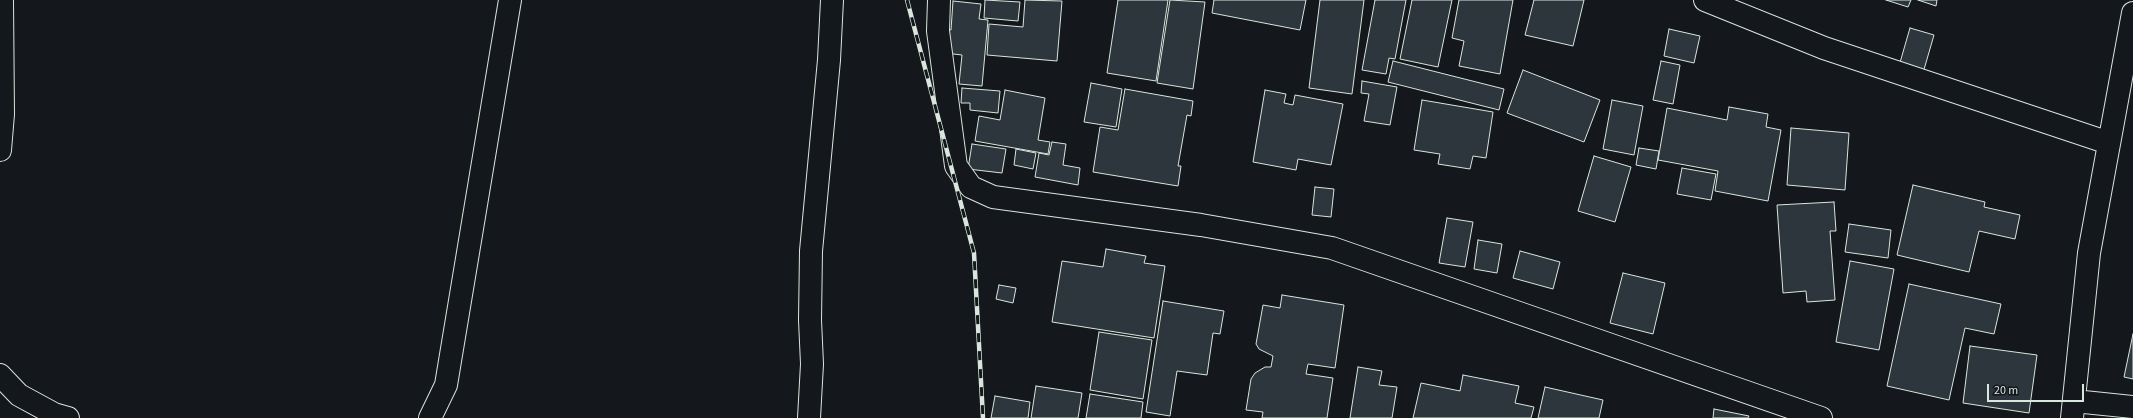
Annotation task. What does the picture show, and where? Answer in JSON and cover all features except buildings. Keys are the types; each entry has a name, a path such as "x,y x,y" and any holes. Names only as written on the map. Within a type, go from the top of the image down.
{"street":[{"path":"0,150 3,114 2,0"},
{"path":"430,418 446,385 507,0"},
{"path":"809,418 812,364 810,320 811,251 832,0"},
{"path":"939,0 938,31 956,166 971,187 993,197 1201,225 1332,248 1821,418"},
{"path":"1705,0 1824,48 2109,144"},
{"path":"2133,13 2089,253 2073,409 2133,407"},
{"path":"0,375 19,395 54,414 68,418"}],"railway":[{"path":"907,0 974,253 983,418"}]}
